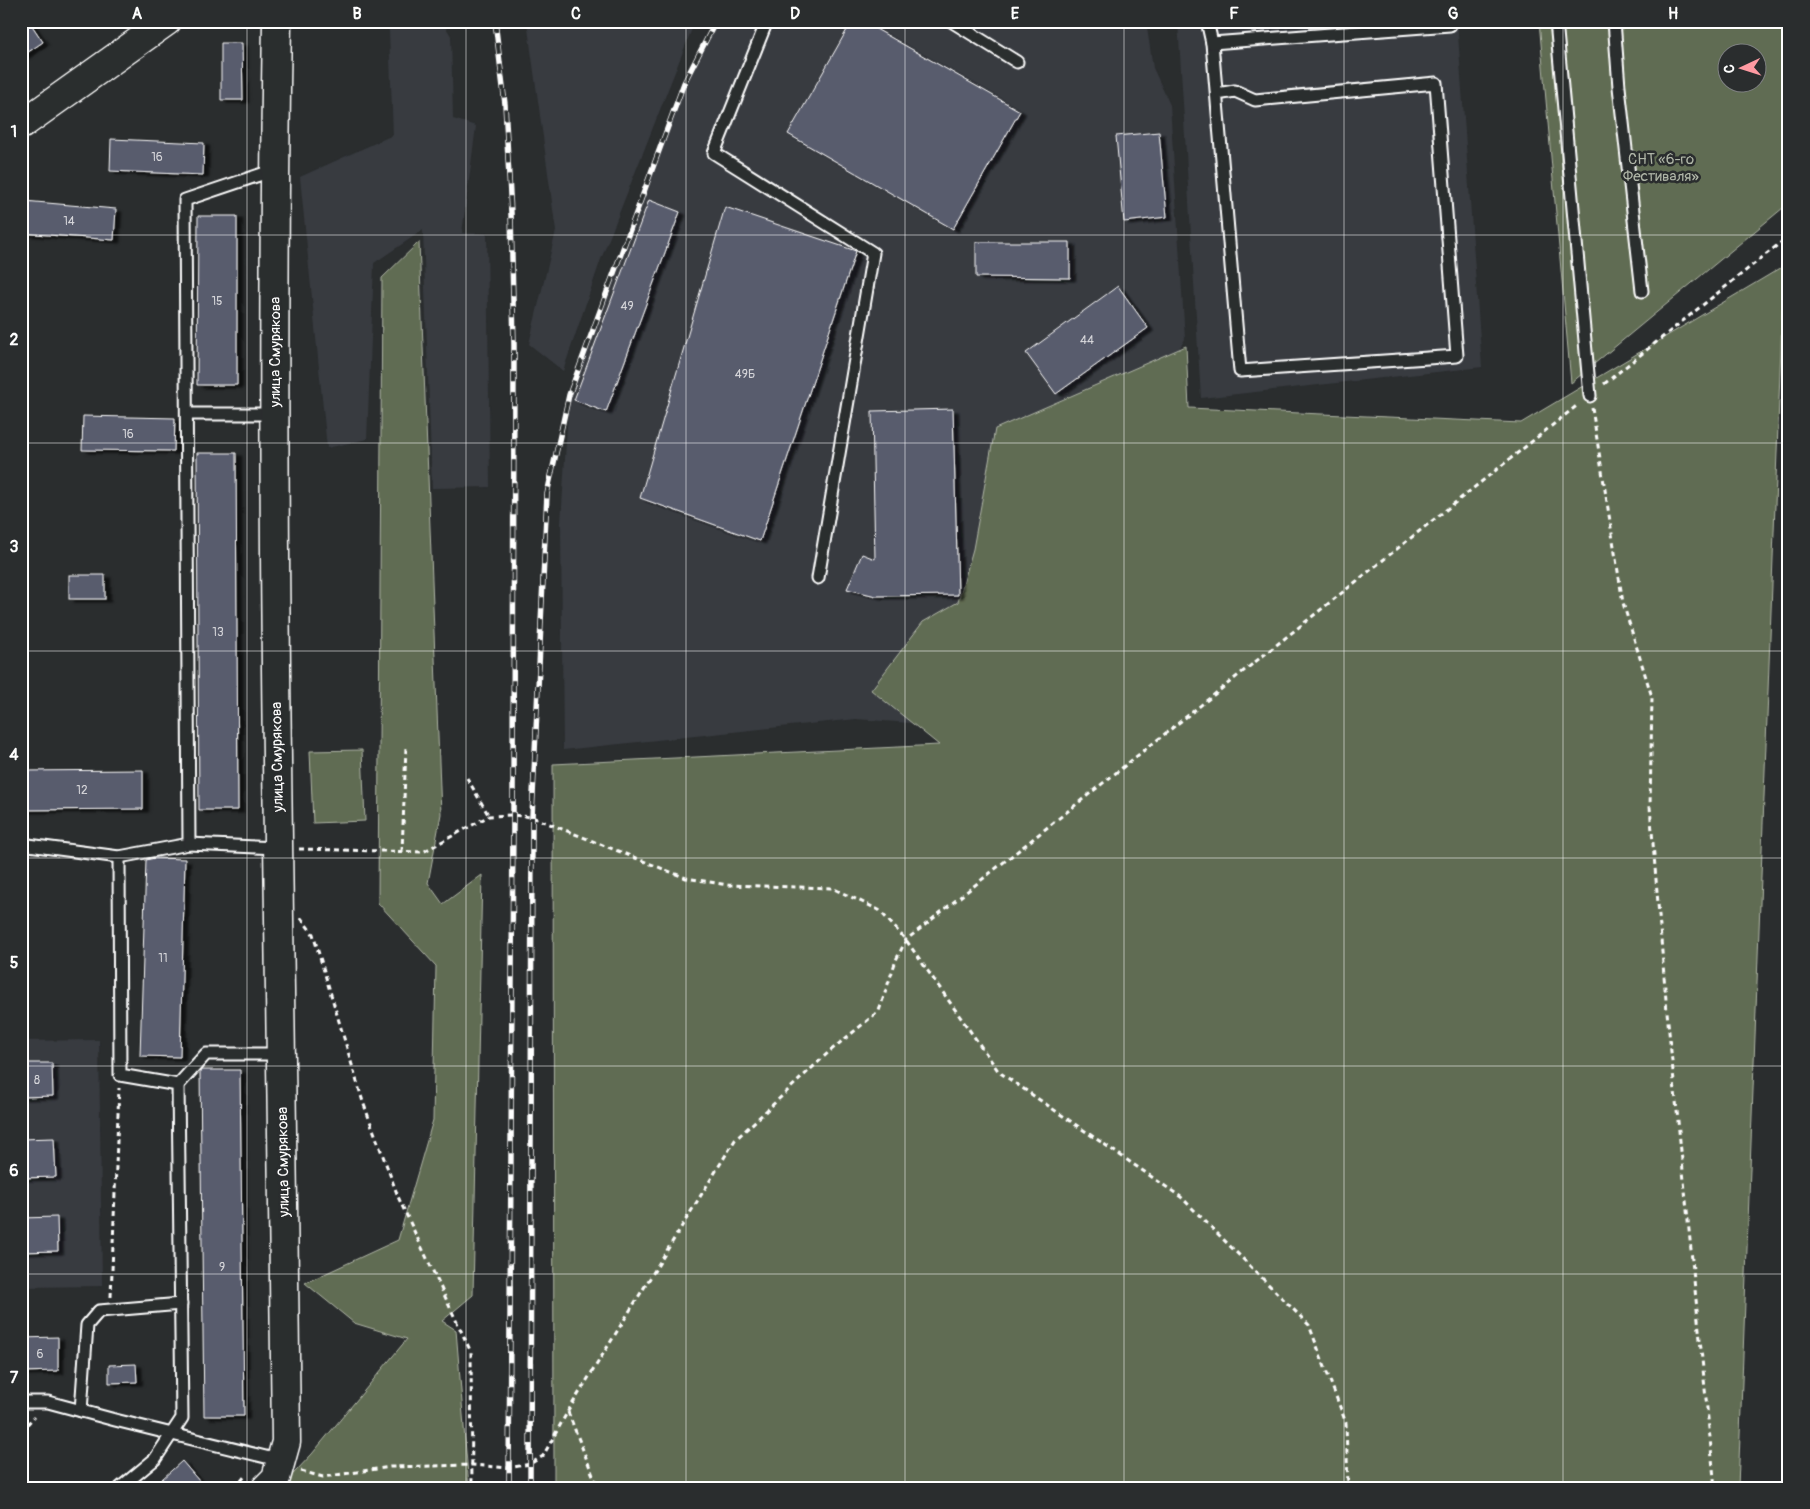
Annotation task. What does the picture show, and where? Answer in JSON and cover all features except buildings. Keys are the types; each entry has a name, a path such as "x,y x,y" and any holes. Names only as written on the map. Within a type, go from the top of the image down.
{"street":[{"name":"улица Смурякова","path":"276,1471 286,1442 278,848 275,414 277,21"},
{"path":"21,125 152,29"}],"lane":[{"path":"767,21 714,153 873,253 818,578"},
{"path":"951,21 1018,62"},
{"path":"1206,21 1212,44 1217,94 1240,371 1457,356 1436,83 1255,100 1235,91 1217,94"},
{"path":"1556,21 1590,396"},
{"path":"1614,21 1619,87 1642,291"},
{"path":"1212,44 1450,25"},
{"path":"189,844 185,200 275,170"},
{"path":"187,414 275,414"},
{"path":"21,844 119,857 189,844 278,848"},
{"path":"119,857 120,1075 178,1085"},
{"path":"120,1488 155,1459 182,1418 178,1085 206,1054 281,1054"},
{"path":"81,1411 87,1325 100,1310 181,1304"},
{"path":"21,1402 48,1402 172,1434 276,1471"}],"path":[{"path":"276,1471 323,1477 390,1467 472,1465 509,1468 530,1464 543,1456 568,1411 735,1140 830,1051 879,1011 896,960 906,940 1789,236"},
{"path":"1590,396 1623,603 1652,697 1650,817 1667,1012 1715,1488"},
{"path":"402,852 406,747"},
{"path":"467,778 489,816"},
{"path":"278,848 423,852 489,816 513,815 532,817 686,878 728,885 832,888 879,910 906,940 999,1072 1181,1197 1309,1325 1346,1423 1348,1488"},
{"path":"279,887 312,934 362,1102 399,1199 471,1352 472,1488"},
{"path":"110,1310 120,1075"},
{"path":"568,1411 598,1488"}],"shaded area":[{"path":"385,21 442,21 451,36 453,119 476,126 462,233 487,234 490,487 432,488 423,230 374,263 367,439 327,448 300,177 393,135 389,31"},
{"path":"527,21 695,21 601,259 563,371 529,344 556,231"},
{"path":"719,21 1146,21 1153,68 1170,105 1185,339 951,726 856,719 563,750 561,523 569,395 684,83"},
{"path":"1178,21 1457,21 1482,367 1201,398"},
{"path":"99,1040 102,1286 21,1287 21,1041"}],"green space":[{"name":"СНТ «6-го Фестиваля»","path":"1539,21 1789,21 1789,203 1571,383"},
{"path":"419,242 441,814 428,883 443,904 482,875 473,1295 442,1321 456,1330 469,1488 280,1488 312,1454 407,1339 354,1323 305,1283 398,1240 433,1120 436,966 378,903 382,278"},
{"path":"1784,266 1738,1488 554,1488 553,764 939,745 871,690 923,622 958,602 973,549 995,429 1186,346 1189,408 1521,423"},
{"path":"362,750 365,821 313,823 310,751"}],"railway":[{"path":"495,21 505,104 511,213 514,345 509,1488"},
{"path":"530,1488 532,817 547,494 569,395 684,83 716,21"}]}
